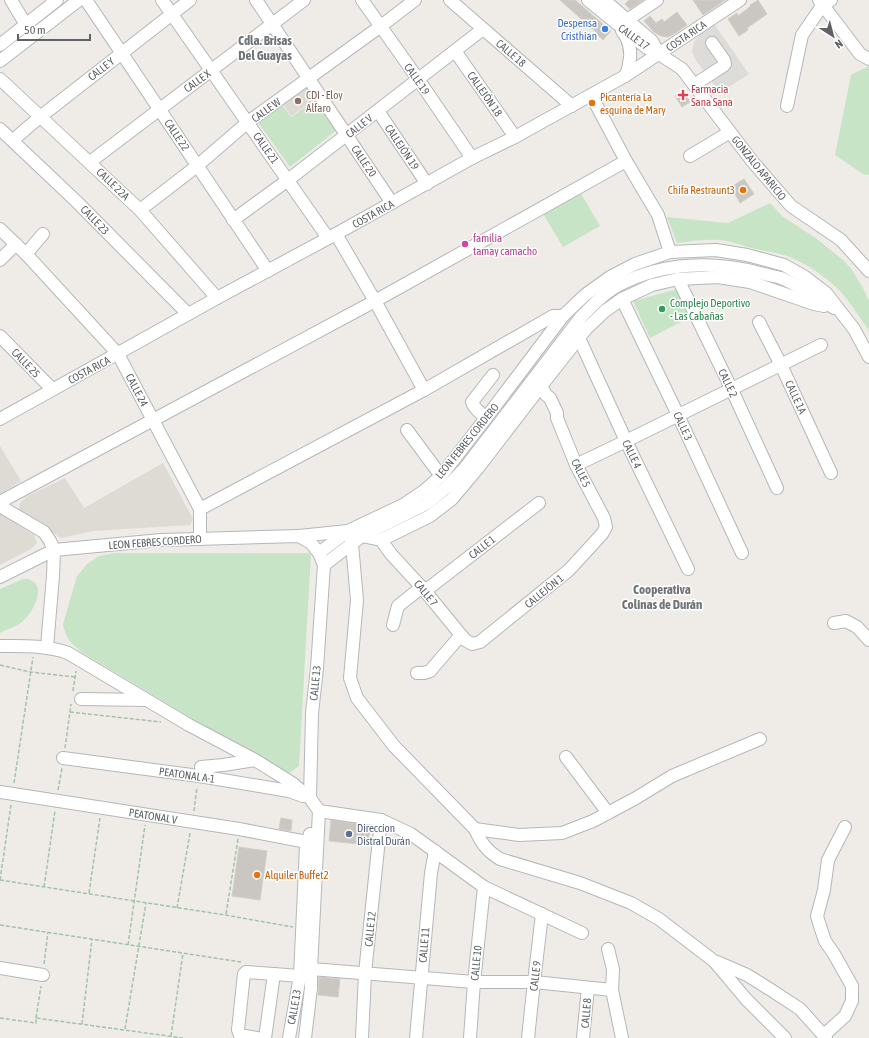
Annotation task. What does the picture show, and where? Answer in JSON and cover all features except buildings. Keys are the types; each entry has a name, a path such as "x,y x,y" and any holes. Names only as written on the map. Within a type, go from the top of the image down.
{"street":[{"path":"10,0 26,25"},
{"path":"0,45 57,0"},
{"path":"0,61 79,0"},
{"name":"CALLE 22","path":"86,0 268,271"},
{"name":"CALLE 21","path":"162,0 288,180 332,236 375,301 424,390"},
{"name":"CALLE Y","path":"13,140 40,117 190,0"},
{"name":"CALLE 20","path":"256,0 392,203"},
{"name":"CALLE X","path":"90,162 304,0"},
{"name":"CALLE 19","path":"362,0 472,158"},
{"name":"CALLE W","path":"140,210 197,166 248,122 309,79 415,0"},
{"name":"CALLE 18","path":"450,0 572,106"},
{"name":"CALLE 17","path":"588,0 652,41 659,54"},
{"name":"CALLE 17","path":"604,0 622,22"},
{"path":"625,76 630,62 630,48 622,22 657,0"},
{"name":"COSTA RICA","path":"0,419 472,158 515,137 592,95 625,76 740,0"},
{"path":"787,106 802,35 824,2 860,54 869,59"},
{"name":"CALLE V","path":"233,220 347,135 483,29"},
{"path":"694,85 725,64 724,60 712,43"},
{"name":"CALLEJÓN 18","path":"455,51 515,137"},
{"name":"GONZALO APARICIO","path":"659,54 682,69 752,161 791,206 841,240 869,269"},
{"name":"CALLE 22A","path":"0,79 140,210 217,298"},
{"path":"592,95 626,161 658,214 670,252"},
{"name":"CALLEJÓN 19","path":"378,111 427,184"},
{"name":"CALLE 23","path":"0,129 76,201 188,314"},
{"path":"690,156 730,132"},
{"path":"0,502 375,301 626,161"},
{"name":"CALLE 24","path":"0,229 26,254 118,354 200,509 200,539"},
{"path":"26,254 43,234"},
{"path":"0,260 16,244"},
{"name":"LEON FEBRES CORDERO","path":"319,553 348,531 403,505 424,491 441,476 563,316 585,295 610,277 635,264 670,252 716,250 747,255 784,265 800,281"},
{"name":"LEON FEBRES CORDERO","path":"324,565 362,536 426,504 447,487 541,386 581,317 600,298 620,284 650,273 678,266 707,265 744,269 780,278 800,281 826,293 854,329 869,357"},
{"path":"362,536 381,540 430,516 452,499 478,468 586,329 605,311 622,299 652,285 678,279 718,277 750,282 814,304 837,309"},
{"name":"CALLE 2","path":"678,279 732,390 777,488"},
{"name":"CALLE 3","path":"622,299 742,553"},
{"path":"200,509 424,390 553,316 563,316"},
{"name":"CALLE 1A","path":"759,322 781,365 831,474"},
{"name":"CALLE 25","path":"0,336 52,389"},
{"name":"CALLE 4","path":"579,338 626,441 688,569"},
{"path":"576,465 732,390 821,345"},
{"name":"CALLE 5","path":"525,367 550,398 576,465 604,518 606,527"},
{"path":"486,418 477,410 472,402 492,374"},
{"path":"407,430 441,476"},
{"name":"CALLE 1","path":"392,625 398,606 424,589 539,503"},
{"path":"0,506 44,532 54,550 48,647"},
{"name":"CALLEJÓN 1","path":"472,644 480,642 569,570 602,534 606,527"},
{"path":"348,531 352,544 357,600 350,678 357,698 394,746 475,829 479,840 490,853 500,859 580,883 631,903 659,919 714,961 746,999 785,1038"},
{"name":"LEON FEBRES CORDERO","path":"0,577 54,550 161,540 299,536 348,531"},
{"path":"299,536 312,543 319,553"},
{"name":"CALLE 7","path":"381,540 391,554 424,589 465,640 472,644"},
{"name":"CALLE 13","path":"310,798 312,713 317,668 324,565 319,553"},
{"path":"834,622 846,621 857,627 869,640"},
{"path":"417,673 430,671 461,635"},
{"path":"0,646 48,647 68,653 189,725 255,760 292,783 310,798 319,811 381,820 411,834 484,887 582,933"},
{"path":"75,696 148,700"},
{"path":"475,829 519,835 562,833 593,822 672,776 760,739"},
{"path":"566,757 608,813"},
{"name":"PEATONAL A-1","path":"63,758 200,772 289,791 310,798"},
{"path":"200,772 223,765 255,760"},
{"name":"PEATONAL V","path":"0,792 192,822 307,842"},
{"name":"CALLE 13","path":"305,1038 311,988 306,846 319,811"},
{"name":"CALLE 13","path":"289,1038 300,976 302,929 309,905 319,811"},
{"name":"CALLE 12","path":"362,1038 365,973 381,820"},
{"path":"714,961 747,975 800,1009 825,1037 845,1016 852,1001 852,986 825,941 817,916 824,890 828,860 845,827"},
{"name":"CALLE 11","path":"416,1038 431,873 435,851"},
{"name":"CALLE 10","path":"470,1038 484,887"},
{"name":"CALLE 9","path":"528,1038 542,914"},
{"path":"608,949 613,969 612,990 622,1038"},
{"path":"0,968 43,975"},
{"path":"311,969 474,982 534,982 612,990"},
{"path":"257,1038 240,1035 238,1030 244,974 248,972 300,976"},
{"path":"265,1038 274,974"},
{"name":"CALLE 8","path":"583,1038 588,988"}],"path":[{"path":"34,647 0,880 226,915 302,929"},
{"path":"44,887 70,712 75,696 75,677 79,659"},
{"path":"0,665 30,672 75,677"},
{"path":"70,712 165,722"},
{"path":"177,908 200,772"},
{"path":"89,894 102,808"},
{"path":"128,945 147,815"},
{"path":"226,915 239,830"},
{"path":"125,1030 146,903"},
{"path":"0,925 246,963"},
{"path":"82,1024 92,939"},
{"path":"171,1036 183,953"},
{"path":"0,1018 36,1023 36,1018 183,1038"}],"shaded area":[{"path":"714,24 749,74 720,93 695,59 692,51 694,42 701,33"},
{"name":"CDI - Eloy Alfaro","path":"305,85 315,100 291,116 281,101"},
{"path":"0,446 21,481 0,494"},
{"path":"163,463 193,519 190,525 94,531 61,538 19,511 20,503 26,497 65,478 84,508"},
{"path":"0,514 34,535 37,543 31,549 0,565"}],"green space":[{"path":"869,66 869,175 863,174 835,155 851,75"},
{"path":"316,100 338,129 290,167 257,121 280,102 291,117"},
{"path":"580,192 600,226 563,247 542,212"},
{"path":"770,203 782,216 817,239 844,261 852,270 869,301 869,331 840,291 824,277 805,264 783,255 721,240 677,243 667,217 728,223"},
{"name":"Complejo Deportivo - Las Cabañas","path":"678,289 691,317 650,338 633,301"},
{"path":"115,553 311,553 299,766 286,775 83,653 70,641 63,624 77,576 87,564 99,556"},
{"path":"23,579 31,580 36,584 38,596 32,610 21,623 0,633 0,589"}],"place":[{"name":"Despensa Cristhian","path":"605,29"},
{"name":"Farmacia Sana Sana","path":"683,95"},
{"name":"CDI - Eloy Alfaro","path":"298,101"},
{"name":"Picantería La esquina de Mary","path":"592,103"},
{"name":"Chifa Restraunt3","path":"743,190"},
{"name":"familia tamay camacho","path":"465,244"},
{"name":"Complejo Deportivo - Las Cabañas","path":"662,309"},
{"name":"Direccíon Distral Durán","path":"349,834"},
{"name":"Alquiler Buffet2","path":"257,875"}],"district":[{"name":"Cdla. Brisas Del Guayas","path":"265,48"},
{"name":"Cooperativa Colinas de Durán","path":"662,596"}]}
